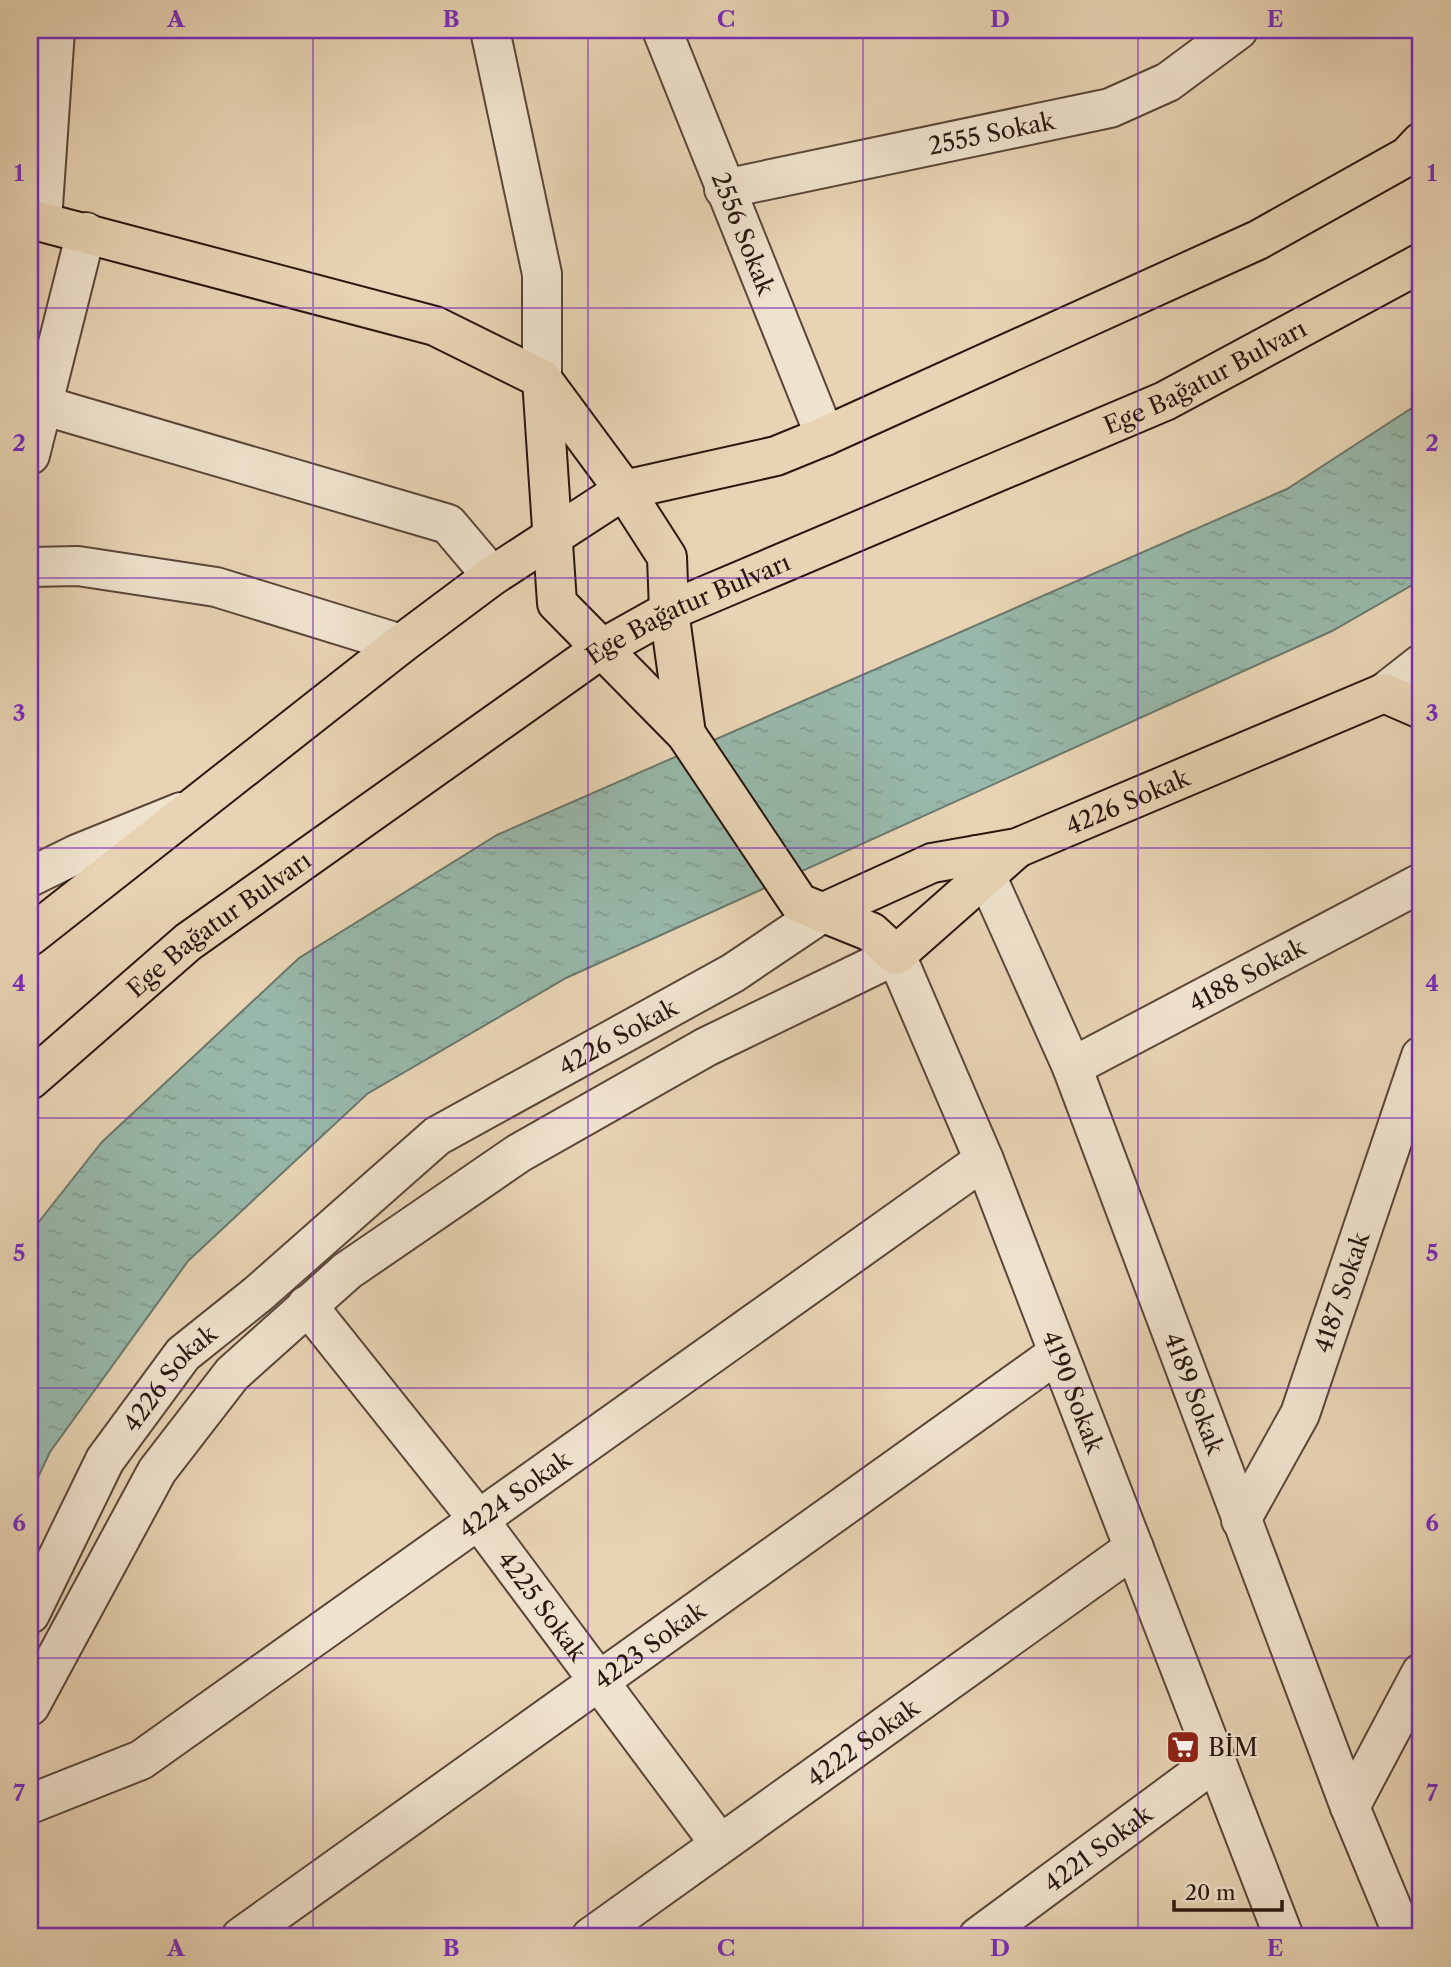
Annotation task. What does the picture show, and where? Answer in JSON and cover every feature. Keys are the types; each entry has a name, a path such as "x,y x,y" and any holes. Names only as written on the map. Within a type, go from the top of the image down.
{"main road":[{"path":"30,936 401,644 492,576 624,490 776,456 825,436 1258,240 1408,156 1421,142"},
{"path":"36,220 435,326 542,379 624,490 667,557 669,611 686,734"},
{"name":"Ege Bağatur Bulvarı","path":"30,1080 188,942 601,649 669,611 1165,401 1421,263"},
{"path":"542,379 557,603 686,734 810,908"},
{"path":"1384,694 1421,709"},
{"name":"4226 Sokak","path":"895,955 982,864 1384,694"},
{"name":"4226 Sokak","path":"810,908 932,863 982,864"},
{"name":"4190 Sokak","path":"810,908 871,932 895,955"}],"street":[{"path":"36,220 55,30"},
{"path":"490,30 542,274 542,379"},
{"name":"2556 Sokak","path":"662,30 825,436"},
{"name":"2555 Sokak","path":"724,189 1110,108 1168,82 1238,30"},
{"path":"30,455 86,232"},
{"path":"42,405 448,524 492,576"},
{"path":"30,567 78,566 216,587 401,644"},
{"path":"1384,694 1421,664"},
{"path":"30,877 77,853 190,808"},
{"name":"4189 Sokak","path":"982,864 1072,1067 1350,1807 1404,1937"},
{"name":"4188 Sokak","path":"1072,1067 1421,883"},
{"name":"4226 Sokak","path":"30,1614 105,1460 183,1354 258,1294 437,1136 733,973 810,908"},
{"path":"30,1706 157,1471 232,1374 347,1270 519,1153 706,1047 895,955"},
{"name":"4190 Sokak","path":"895,955 984,1160 1284,1937"},
{"name":"4187 Sokak","path":"1241,1520 1300,1414 1421,1056"},
{"name":"4224 Sokak","path":"30,1804 141,1760 984,1160"},
{"name":"4225 Sokak","path":"307,1305 478,1519 720,1844"},
{"name":"4223 Sokak","path":"241,1937 1058,1353"},
{"name":"4222 Sokak","path":"591,1937 1134,1548"},
{"path":"1350,1807 1421,1673"},
{"name":"4221 Sokak","path":"978,1937 1216,1761"}],"water":[{"path":"1421,402 1421,580 1332,631 566,978 367,1094 188,1261 50,1452 30,1494 30,1233 102,1142 299,958 497,835 1287,489"}],"place":[{"name":"BİM","path":"1183,1747"}]}
